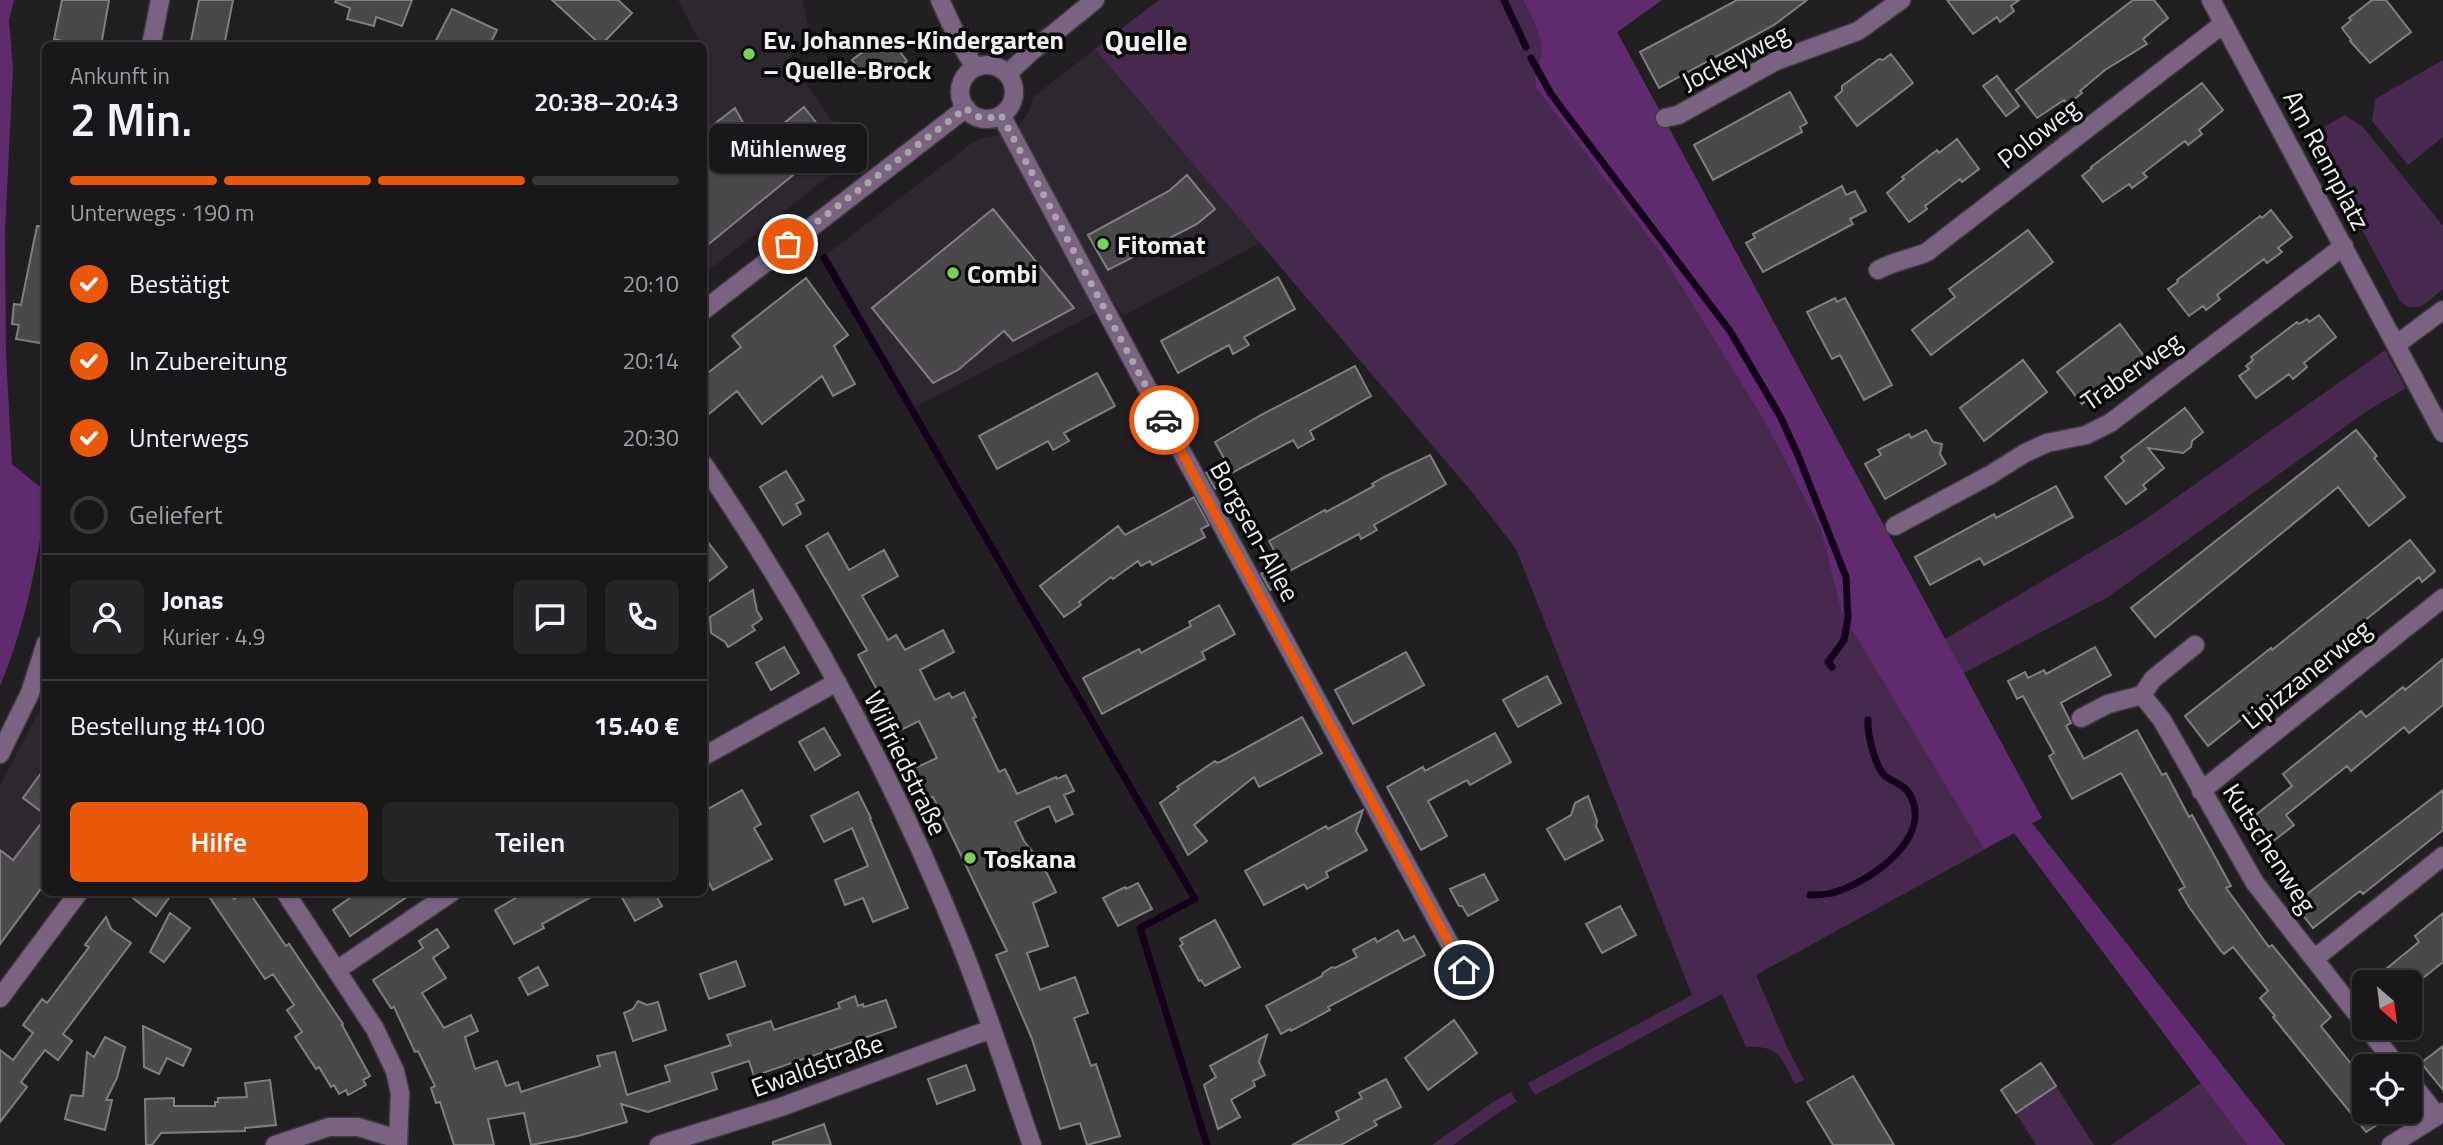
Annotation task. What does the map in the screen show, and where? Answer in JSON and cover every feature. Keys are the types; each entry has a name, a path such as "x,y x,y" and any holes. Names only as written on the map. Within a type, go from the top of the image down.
{"street":[{"path":"152,42 160,0"},
{"path":"940,0 975,68"},
{"path":"1007,74 1095,0"},
{"name":"Jockeyweg","path":"1665,118 1678,115 1776,61 1858,31 1901,0"},
{"name":"Am Rennplatz","path":"2211,0 2443,433"},
{"name":"Poloweg","path":"1878,270 1893,261 1913,258 1927,252 2223,24"},
{"path":"988,65 1002,69 1007,74 1014,88 1012,103 1001,115 986,119 971,114 966,108 961,91 968,74 975,68 988,65"},
{"path":"707,308 966,108"},
{"name":"Borgsen-Allee","path":"1001,115 1354,772 1464,970"},
{"name":"Traberweg","path":"1895,526 2025,453 2056,440 2086,435 2110,423 2344,246"},
{"path":"2397,344 2443,310"},
{"name":"Wilfriedstraße","path":"707,470 745,526 837,682 875,754 959,941 1032,1145"},
{"name":"Lipizzanerweg","path":"2202,791 2443,598"},
{"path":"2081,718 2108,704 2142,695 2153,679 2195,645"},
{"path":"0,754 42,671"},
{"path":"707,754 837,682"},
{"name":"Kutschenweg","path":"2142,695 2162,720 2255,883 2352,1007"},
{"path":"2314,959 2443,856"},
{"path":"0,998 76,896"},
{"path":"275,1145 329,1127 358,1127 398,1142 400,1093 396,1071 375,1030 288,896"},
{"path":"337,970 446,896"},
{"name":"Ewaldstraße","path":"659,1145 781,1107 991,1029"},
{"name":"Kutschenweg","path":"2378,1040 2389,1054"},
{"path":"2391,1145 2440,1114 2422,1094"}],"shaded area":[{"path":"0,0 14,0 9,20 13,68 5,232 6,355 12,464 42,489 42,528 29,596 0,686"},
{"path":"678,0 802,0 811,38 788,58 856,155 707,272 707,42 699,42"},
{"path":"1159,0 1662,0 1617,32 1945,639 2140,523 2385,350 2406,388 2367,411 2108,597 1964,673 2042,818 1756,975 1804,1080 1795,1084 1782,1060 1773,1051 1746,1047 1722,994 1535,1095 1528,1083 1692,995 1516,549 1472,492 1095,49"},
{"path":"1523,0 1662,0 1617,32 2042,818 2032,823 2285,1145 2247,1145 2014,833 1984,849 1842,613 1821,529 1764,420 1661,253 1537,89 1535,79 1540,63 1541,43 1537,28"},
{"path":"1095,49 1260,243 1123,316 1115,303 915,407 827,254 972,143 984,137 1001,136 1018,127 1029,112 1033,97"},
{"path":"2443,60 2443,137 2408,165 2372,121 2375,99"},
{"path":"2345,115 2363,127 2443,226 2443,289 2423,305 2406,306 2400,301 2311,134"},
{"path":"41,708 42,888 0,946 0,785"},
{"path":"2201,1083 2247,1145 2111,1145"},
{"path":"2056,1086 2094,1145 2036,1145 2016,1113"},
{"path":"1511,1092 1517,1102 1453,1145 1432,1145 1493,1102"}],"building":[{"path":"62,0 109,0 102,42 67,42 54,39"},
{"path":"199,0 233,0 225,42 191,42"},
{"path":"412,0 402,26 376,17 374,26 347,19 350,8 335,2"},
{"path":"552,0 618,0 632,13 604,42 598,42"},
{"path":"1737,0 1807,0 1774,25 1659,88 1640,52"},
{"path":"1947,0 2019,0 2011,6 2014,11 2000,22 1997,17 1973,34"},
{"path":"2133,0 2154,0 2168,18 2143,39 2147,44 2105,70 2068,104 2064,100 2037,118 2016,90"},
{"path":"2372,0 2386,0 2411,32 2370,63 2342,28 2351,20 2349,18"},
{"path":"452,9 497,30 491,42 435,42"},
{"path":"886,34 907,61 881,80 875,73 866,79 852,60"},
{"path":"1891,54 1913,83 1857,126 1835,97 1842,91 1842,86 1879,59 1883,60"},
{"path":"1997,76 2019,106 2006,116 1983,86"},
{"path":"2202,83 2223,110 2199,130 2202,134 2188,145 2185,141 2143,173 2147,177 2132,188 2129,184 2103,202 2082,176"},
{"path":"1790,92 1807,123 1800,127 1802,132 1713,180 1694,145"},
{"path":"804,107 832,143 707,246 707,130 735,108 756,146"},
{"path":"1957,139 1979,169 1962,182 1960,179 1909,222 1887,193 1904,179 1902,177 1937,150 1939,153"},
{"path":"1187,175 1215,209 1197,224 1108,270 1088,235 1169,191"},
{"path":"1842,186 1846,195 1855,191 1866,211 1850,219 1853,224 1763,272 1746,243 1755,238 1753,234"},
{"path":"993,209 1074,308 1013,341 1004,331 958,370 933,383 872,308"},
{"path":"2271,210 2292,237 2278,248 2282,252 2267,263 2264,259 2217,295 2220,299 2206,310 2203,306 2189,316 2168,289"},
{"path":"37,226 42,227 42,343 16,339 19,325 12,324 14,304 21,305"},
{"path":"2028,230 2053,262 1931,355 1912,330 1955,297 1949,289"},
{"path":"1278,277 1295,309 1244,337 1249,345 1233,354 1229,345 1178,373 1161,341"},
{"path":"806,278 848,335 834,346 855,384 833,396 822,376 762,424 737,391 707,416 707,374 741,347 732,336"},
{"path":"1835,298 1837,302 1845,298 1892,385 1864,400 1840,355 1832,359 1807,312"},
{"path":"2319,315 2336,337 2304,363 2307,367 2293,379 2289,374 2256,398 2239,376 2249,369 2246,366 2253,360 2251,357 2297,322 2299,324 2307,319 2309,322"},
{"path":"2120,324 2144,356 2082,404 2057,372"},
{"path":"2023,360 2047,392 1984,441 1960,408"},
{"path":"1355,366 1371,396 1310,431 1314,439 1298,448 1293,440 1232,473 1215,442"},
{"path":"1097,373 1115,406 1064,433 1069,441 1053,450 1048,441 997,469 979,436"},
{"path":"2185,408 2203,432 2183,453 2148,448 2164,468 2143,485 2146,489 2126,504 2105,477 2124,461 2121,457"},
{"path":"1926,430 1933,442 1942,444 1940,454 1946,464 1885,499 1865,464 1881,455 1878,450 1909,434 1911,438"},
{"path":"2356,430 2405,497 2369,526 2338,487 2155,637 2131,608"},
{"path":"1430,455 1446,484 1374,525 1377,530 1361,539 1359,534 1286,573 1269,541 1374,486 1372,484 1384,477"},
{"path":"1222,464 1231,480 1215,489 1206,473"},
{"path":"786,471 804,500 796,504 801,514 783,525 760,487"},
{"path":"2056,486 2073,517 1984,565 1980,558 1930,585 1915,557 1994,514 1996,518"},
{"path":"1194,497 1209,525 1201,529 1205,537 1152,565 1150,561 1141,566 1138,561 1113,579 1111,577 1064,617 1040,586 1118,526 1125,535"},
{"path":"828,533 849,570 884,550 898,576 862,596 888,640 896,635 905,650 943,630 954,652 920,670 935,700 949,693 952,698 964,692 976,717 973,718 999,772 1005,769 1017,794 1066,775 1074,791 1064,795 1073,814 1056,822 1049,806 1015,822 1024,841 1036,856 1038,855 1056,892 1033,903 1048,946 1027,953 1040,990 1075,977 1088,1013 1074,1018 1091,1066 1096,1064 1120,1136 1087,1145 1080,1123 1060,1129 1032,1039 996,955 1007,951 933,797 929,798 915,768 937,758 919,721 897,732 858,655 867,650 806,546"},
{"path":"2410,540 2435,571 2422,582 2419,577 2323,654 2326,659 2285,691 2282,687 2208,746 2185,716"},
{"path":"707,541 727,567 707,583"},
{"path":"1277,565 1285,581 1270,590 1261,574"},
{"path":"753,590 757,611 762,619 752,626 755,630 728,647 711,633 710,617"},
{"path":"1219,605 1235,634 1202,652 1205,659 1102,714 1083,678 1139,649 1141,653 1191,626 1189,622"},
{"path":"784,647 799,673 771,690 756,663"},
{"path":"2095,647 2111,675 2061,703 2071,723 2066,726 2084,759 2137,730 2162,775 2166,773 2189,817 2192,815 2231,886 2226,888 2269,947 2272,945 2331,1017 2321,1026 2352,1065 2352,1115 2260,998 2268,991 2233,947 2224,954 2221,951 2189,907 2179,890 2185,887 2121,773 2072,799 2049,756 2054,753 2023,696 2017,699 2008,681 2025,672 2028,678 2044,670 2046,674"},
{"path":"1406,652 1424,685 1353,724 1335,690"},
{"path":"2443,659 2443,705 2409,733 2404,727 2351,771 2347,766 2286,815 2294,825 2263,849 2243,825 2292,786 2283,774 2361,711 2366,717"},
{"path":"1547,676 1561,703 1518,727 1503,700"},
{"path":"1302,717 1322,753 1259,787 1254,777 1194,825 1207,841 1188,855 1160,803 1179,789 1177,787 1215,761 1222,761"},
{"path":"824,728 840,755 815,770 799,742"},
{"path":"1495,733 1511,762 1470,785 1467,780 1428,801 1447,836 1421,850 1387,787 1423,767 1425,771"},
{"path":"42,772 42,812 23,798"},
{"path":"742,790 761,824 754,828 772,859 713,890 707,879 707,809"},
{"path":"2443,790 2443,830 2363,894 2360,891 2313,928 2294,904"},
{"path":"858,792 908,908 873,922 863,898 845,905 835,880 868,866 852,828 824,842 811,816"},
{"path":"1588,796 1597,821 1596,826 1603,840 1565,860 1547,829 1571,815 1575,803"},
{"path":"1363,810 1356,831 1367,850 1326,872 1328,877 1307,889 1304,884 1264,905 1245,871 1326,826 1328,829"},
{"path":"42,822 42,887 0,944 0,850 13,860"},
{"path":"1484,874 1498,900 1468,916 1450,889"},
{"path":"1138,883 1152,909 1118,926 1103,898"},
{"path":"130,896 170,896 156,916"},
{"path":"209,896 232,896 234,899 238,896 252,896 286,946 289,944 343,1024 370,1076 363,1080 366,1085 348,1095 346,1090 339,1094 334,1085 331,1087 295,1037 302,1032 287,1010 294,1005 273,974 265,979"},
{"path":"352,896 408,896 350,936 333,910"},
{"path":"519,896 593,896 542,924 544,928 514,944 495,910"},
{"path":"621,896 656,896 662,906 635,921"},
{"path":"1620,906 1636,935 1602,953 1586,924"},
{"path":"170,913 190,928 164,962 150,952"},
{"path":"2443,913 2443,962 2422,979 2422,970 2385,970 2419,942 2415,936"},
{"path":"106,917 111,929 131,943 63,1034 72,1041 58,1060 45,1050 21,1082 27,1087 0,1122 0,1050 13,1060 33,1033 23,1025 42,999 47,1003 89,947 85,945"},
{"path":"1215,920 1240,967 1205,986 1199,981 1180,946 1183,944 1180,939"},
{"path":"437,929 449,947 433,958 446,978 422,993 444,1028 471,1015 478,1031 465,1037 475,1069 497,1061 506,1086 518,1082 521,1092 600,1066 597,1056 615,1052 627,1095 670,1081 665,1066 731,1045 727,1035 771,1021 774,1030 840,1008 838,1003 855,996 858,1006 863,1004 864,1007 886,1000 896,1027 754,1076 749,1061 712,1073 717,1089 648,1112 621,1104 627,1122 578,1136 531,1145 524,1113 488,1119 494,1145 454,1145 440,1102 436,1103 431,1088 435,1086 418,1051 415,1052 394,1007 391,1008 373,980 423,948 419,941"},
{"path":"1398,930 1404,941 1414,936 1425,955 1328,1007 1330,1010 1281,1034 1266,1006 1322,976 1332,967 1357,957 1353,950 1375,938 1377,942"},
{"path":"736,961 745,986 709,999 700,974"},
{"path":"538,967 548,985 528,995 519,978"},
{"path":"638,1001 647,1005 658,1002 666,1030 633,1041 624,1013 633,1009"},
{"path":"1454,1020 1477,1053 1428,1090 1405,1058"},
{"path":"143,1026 191,1049 183,1066 167,1058 159,1074 144,1067"},
{"path":"1267,1035 1259,1062 1265,1075 1253,1081 1255,1086 1231,1100 1240,1117 1218,1129 1204,1085 1216,1077 1210,1066"},
{"path":"105,1037 125,1047 117,1078 106,1100 112,1100 105,1130 65,1119 71,1095 83,1096 87,1052 94,1057"},
{"path":"2443,1046 2443,1090 2422,1064"},
{"path":"2041,1063 2056,1086 2016,1113 2001,1090"},
{"path":"966,1065 975,1090 937,1104 928,1079"},
{"path":"1853,1076 1894,1145 1833,1145 1807,1102"},
{"path":"1386,1079 1401,1107 1374,1121 1377,1125 1341,1145 1292,1145 1339,1119 1336,1112 1362,1098 1359,1093"},
{"path":"270,1080 276,1125 245,1128 245,1131 161,1133 152,1145 146,1145 145,1099 174,1098 174,1106 215,1106 218,1098 247,1097 245,1083"},
{"path":"824,1124 831,1145 773,1145 773,1142"},
{"path":"2360,1124 2379,1124 2366,1132"}],"waterway":[{"path":"1504,0 1526,47"},
{"path":"1531,58 1551,94 1730,331 1780,416 1846,577 1848,618 1844,640 1828,662 1832,667"},
{"path":"824,258 1195,899 1140,928 1207,1145"},
{"path":"1810,895 1829,894 1846,888 1878,870 1905,843 1913,828 1915,811 1910,795 1905,788 1881,772 1872,750 1868,720"}],"way so far":[{"path":"788,244 966,108 971,114 986,119 1001,115 1164,420"}],"place":[{"name":"Ev. Johannes-Kindergarten – Quelle-Brock","path":"749,54"},
{"name":"Mühlenweg","path":"788,244"},
{"name":"Fitomat","path":"1103,244"},
{"name":"Combi","path":"953,273"},
{"name":"Toskana","path":"970,858"}],"district":[{"name":"Quelle","path":"1146,40"}],"route":[{"path":"1164,420 1464,970"}]}
